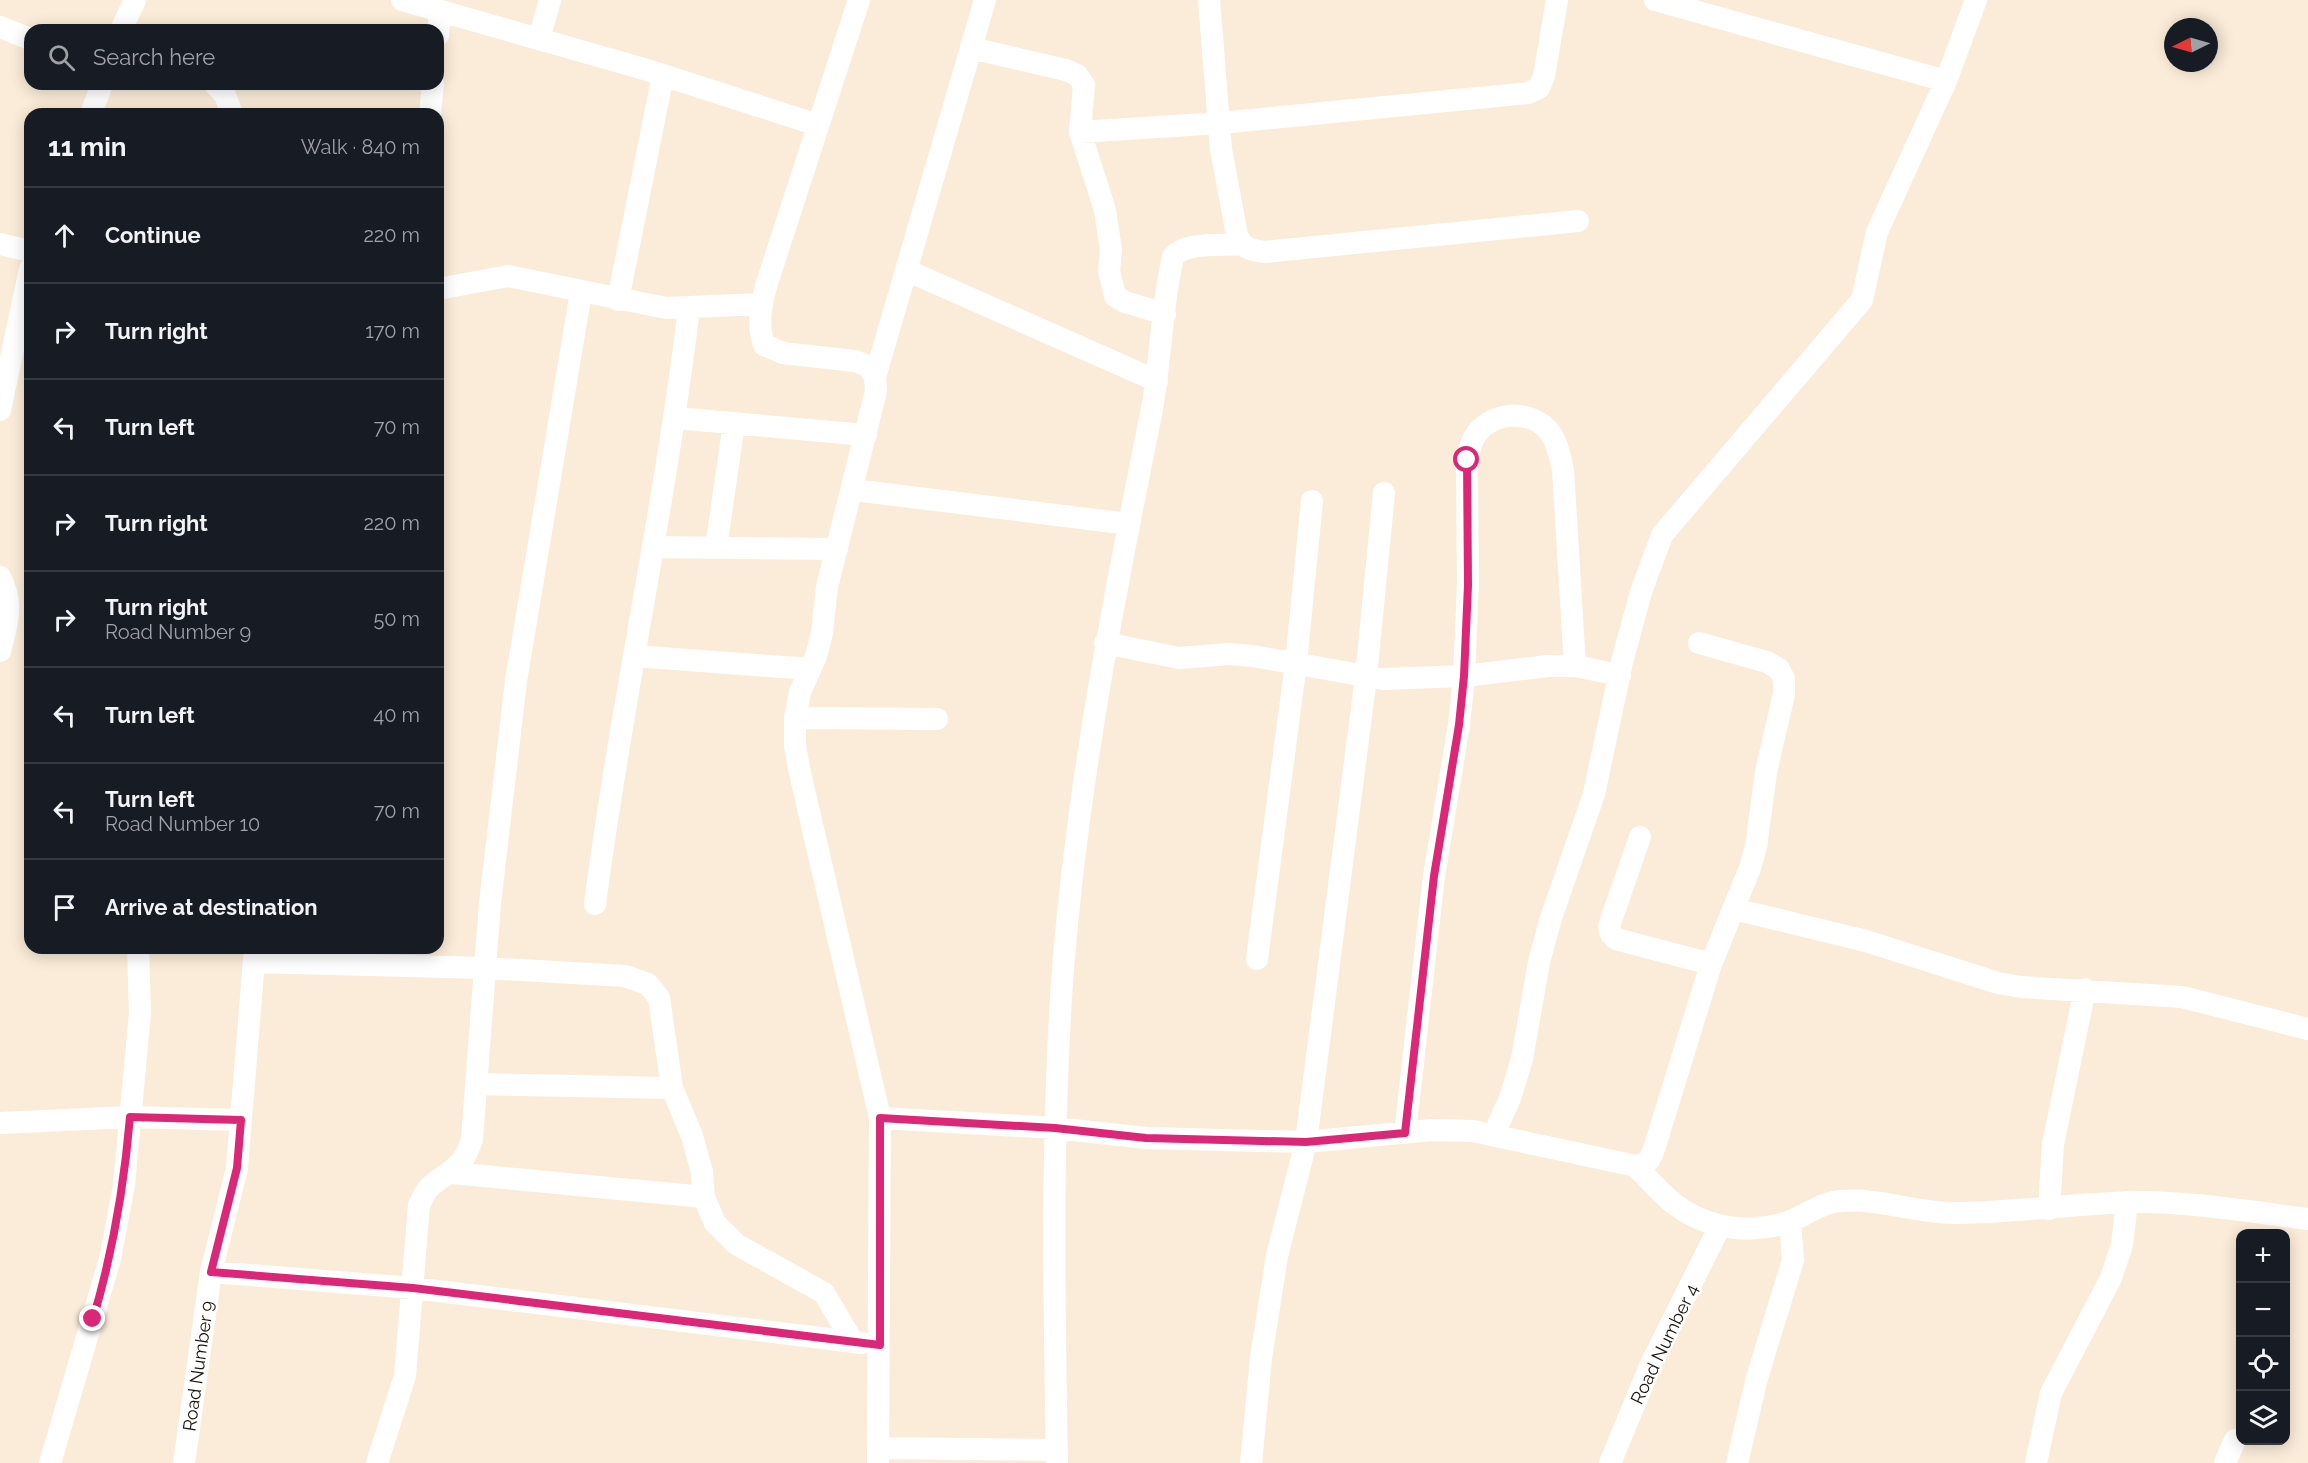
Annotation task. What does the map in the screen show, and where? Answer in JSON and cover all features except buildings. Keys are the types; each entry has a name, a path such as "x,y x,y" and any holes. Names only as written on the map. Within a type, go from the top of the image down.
{"street":[{"path":"124,24 135,0"},
{"path":"402,0 663,75 818,125"},
{"path":"539,39 550,0"},
{"path":"859,0 761,304 760,332 764,345 783,353 855,361 868,366 875,377"},
{"path":"985,0 875,377 876,391 854,490 827,587 822,633 800,692 795,718 795,746 800,773 880,1118 878,1456 1057,1456 1055,1128 1064,968 1082,804 1105,643 1157,381 1173,257 1179,250 1241,244"},
{"path":"1209,0 1221,149 1237,235 1241,244 1249,250 1264,252 1578,221"},
{"path":"1080,132 1220,123 1528,93 1539,88 1544,76 1557,0"},
{"path":"1655,0 1946,81"},
{"path":"1494,1134 1510,1098 1522,1059 1539,962 1558,896 1594,794 1641,592 1662,535 1862,300 1877,231 1946,81 1976,0"},
{"path":"439,24 440,12"},
{"path":"0,27 24,37"},
{"path":"971,48 1066,69 1077,75 1084,85 1080,132 1105,210 1111,250 1109,271 1114,296 1125,302 1165,314"},
{"path":"618,300 663,75"},
{"path":"94,108 100,90"},
{"path":"221,90 225,94 230,108"},
{"path":"431,108 432,90"},
{"path":"0,244 24,250"},
{"path":"906,270 1157,381"},
{"path":"444,288 508,276 666,308 761,304"},
{"path":"377,1463 405,1376 413,1288 415,1227 419,1205 430,1186 452,1173 466,1157 472,1139 490,903 516,681 581,292"},
{"path":"0,410 24,297"},
{"path":"595,904 616,753 655,547 676,418 689,308"},
{"path":"1405,1133 1434,876 1459,725 1464,676 1468,585 1467,460 1472,442 1479,431 1493,421 1509,416 1525,416 1538,421 1550,432 1559,452 1563,470 1575,666"},
{"path":"676,418 866,435"},
{"path":"716,548 734,423"},
{"path":"854,490 1129,524"},
{"path":"1251,1463 1261,1358 1277,1256 1306,1142 1365,677 1384,493"},
{"path":"1257,958 1296,663 1312,501"},
{"path":"655,547 837,549"},
{"path":"0,577 8,592 9,618 0,651"},
{"path":"1105,643 1161,656 1202,657 1229,654 1296,663 1365,677 1401,680 1464,676 1538,667 1575,666 1620,675"},
{"path":"1635,1166 1650,1160 1656,1146 1711,963 1734,909 1756,847 1766,772 1784,694 1784,679 1779,669 1767,662 1699,643"},
{"path":"634,656 810,669"},
{"path":"795,718 937,719"},
{"path":"1640,837 1609,926 1611,934 1616,939 1711,963"},
{"path":"1734,909 1866,941 1998,983 2021,987 2182,997 2308,1029"},
{"path":"50,1463 111,1259 124,1185 140,1012 138,954"},
{"path":"255,955 625,976 648,984 659,998 672,1088 697,1154 705,1197 715,1223 736,1244 824,1293 853,1342"},
{"name":"Road Number 9","path":"184,1463 211,1272 237,1168 255,955"},
{"path":"2049,1209 2053,1144 2085,990"},
{"path":"477,1084 672,1088"},
{"path":"0,1123 130,1117 241,1120"},
{"path":"880,1118 1055,1128 1146,1138 1306,1142 1432,1130 1494,1134 1635,1166 1672,1204 1694,1217 1720,1226 1770,1227 1839,1201 1857,1200 1949,1213 2148,1202 2308,1219"},
{"path":"452,1173 705,1197"},
{"path":"2036,1463 2051,1393 2110,1278 2122,1245 2127,1203"},
{"path":"1737,1463 1757,1378 1793,1260 1790,1221"},
{"name":"Road Number 4","path":"1610,1463 1652,1364 1720,1226"},
{"path":"211,1272 413,1288 880,1345"},
{"path":"2225,1463 2235,1440"}],"route":[{"path":"93,1319 111,1259 124,1185 130,1117 241,1120 237,1168 211,1272 413,1288 880,1345 880,1118 1055,1128 1146,1138 1306,1142 1405,1133 1434,876 1459,725 1464,676 1468,585 1465,494 1467,460"}]}
